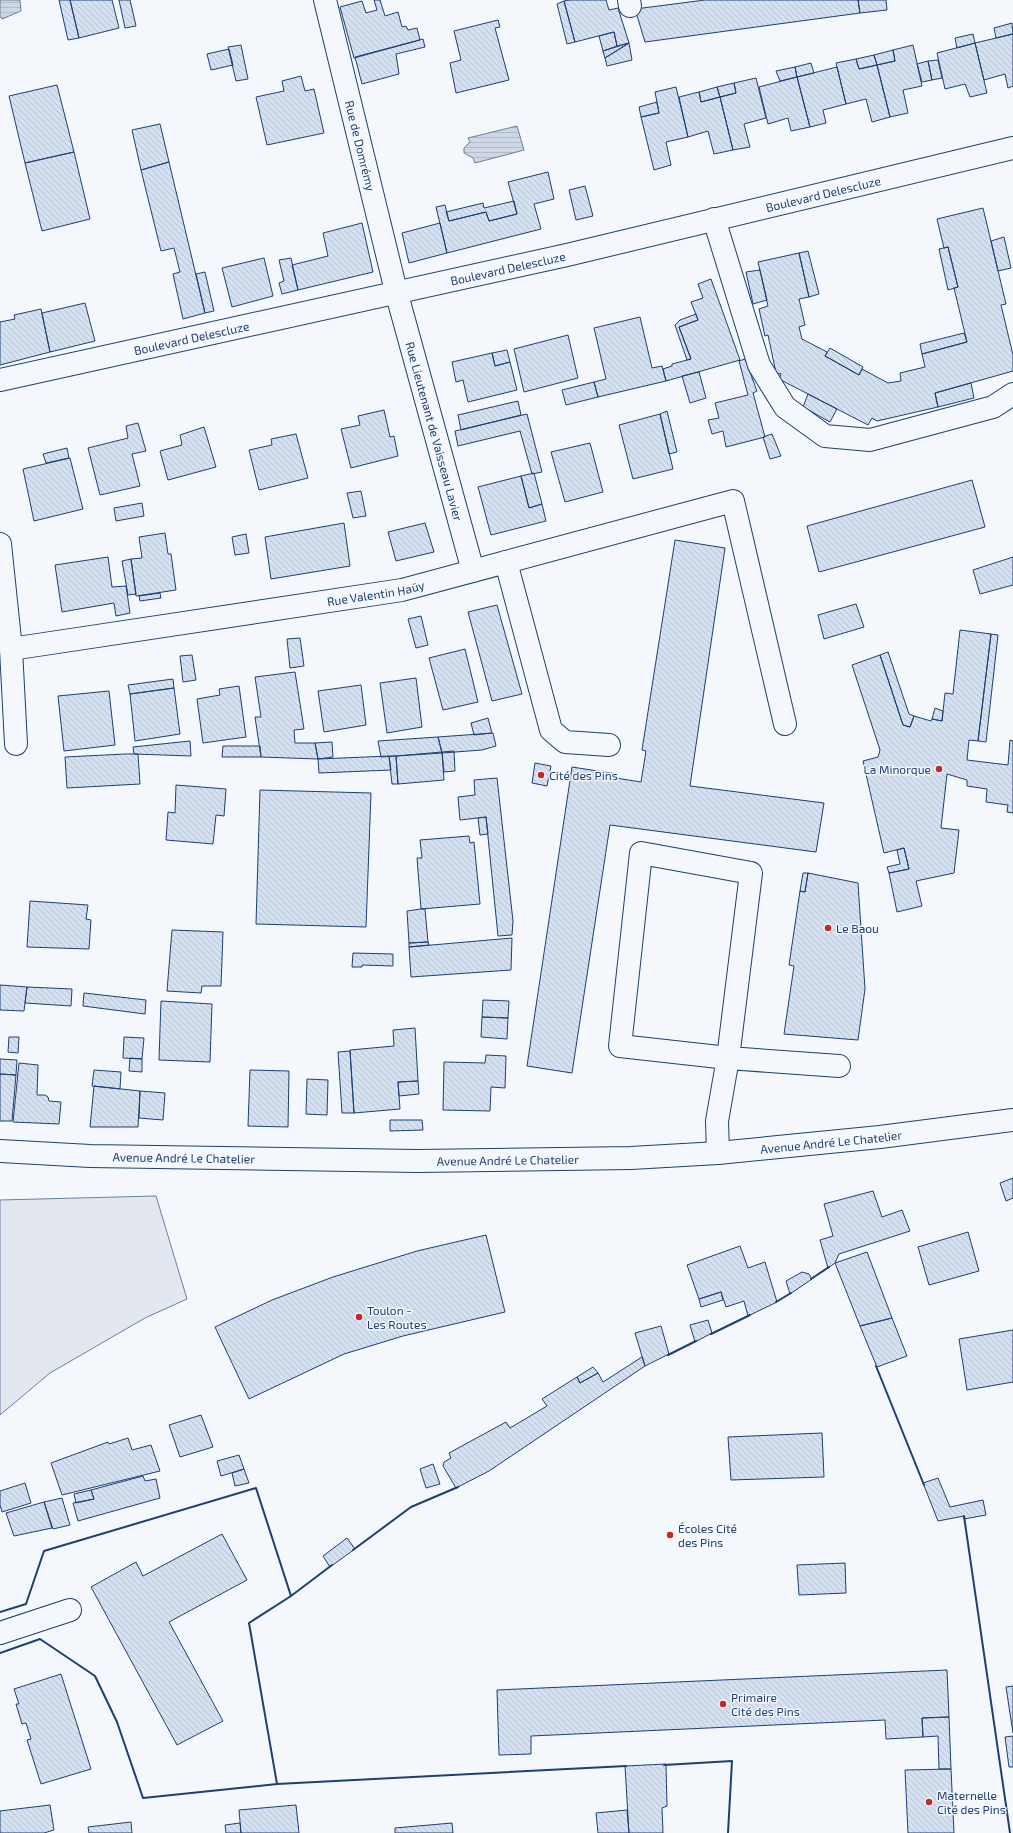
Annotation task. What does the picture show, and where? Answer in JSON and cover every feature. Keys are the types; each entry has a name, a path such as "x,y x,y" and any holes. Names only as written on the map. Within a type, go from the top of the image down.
{"street":[{"name":"Rue de Domrémy","path":"325,0 396,291"},
{"name":"Boulevard Delescluze","path":"0,380 396,291 566,255 714,219 1011,154"},
{"path":"714,219 759,365 785,407 825,436 870,440 993,406 1013,394"},
{"name":"Rue Lieutenant de Vaisseau Lavier","path":"396,291 473,571"},
{"name":"Rue Valentin Haüy","path":"11,649 402,590 733,501 785,724"},
{"path":"0,544 11,649 16,744"},
{"path":"506,562 551,730 565,742 609,745"},
{"path":"718,1153 717,1121 728,1058 751,873 641,853 620,1046 728,1058 839,1066"},
{"name":"Avenue André Le Chatelier","path":"0,1151 90,1156 418,1161 592,1159 718,1153 880,1137 1013,1120"},
{"path":"0,1633 70,1610"}],"shaded area":[{"path":"0,0 20,0 21,11 2,19 0,16"},
{"path":"517,126 524,150 475,163 473,158 464,153 464,148 470,142 468,138"},
{"path":"156,1196 187,1299 145,1318 50,1373 0,1415 0,1200"}],"building":[{"path":"59,0 70,0 79,38 68,40"},
{"path":"70,0 112,0 119,28 79,38"},
{"path":"119,0 130,0 136,26 125,28"},
{"path":"374,0 380,0 385,16 398,12 402,27 406,26 408,30 417,28 420,40 354,58 340,7 362,1 366,13 377,10"},
{"path":"606,0 609,10 618,8 629,43 617,46 614,32 575,42 564,1"},
{"path":"705,0 858,0 860,13 645,42 635,9"},
{"path":"858,0 886,0 887,10 860,13"},
{"path":"564,1 575,42 567,44 557,4"},
{"path":"498,20 500,27 495,28 509,80 456,93 450,63 461,60 454,31"},
{"path":"1012,23 1013,34 996,38 994,28"},
{"path":"614,32 617,46 603,51 599,36"},
{"path":"973,34 975,43 957,48 955,38"},
{"path":"1013,34 1013,86 1008,88 1005,74 984,80 975,43"},
{"path":"423,39 425,47 396,54 399,74 362,84 355,57"},
{"path":"629,43 632,60 607,66 605,58"},
{"path":"629,43 605,58 603,51"},
{"path":"975,43 987,93 970,97 965,84 945,89 937,53"},
{"path":"241,45 248,79 236,81 228,47"},
{"path":"913,45 922,86 903,90 908,113 890,117 877,65 895,61 893,50"},
{"path":"229,49 233,65 211,70 207,54"},
{"path":"893,50 895,61 877,65 874,55"},
{"path":"874,55 877,65 859,69 856,59"},
{"path":"856,59 859,69 877,65 890,117 872,122 866,99 846,104 836,63"},
{"path":"938,60 942,78 932,80 928,61"},
{"path":"928,61 932,80 922,82 917,64"},
{"path":"811,63 814,73 797,77 795,67"},
{"path":"795,67 797,77 780,81 776,71"},
{"path":"837,67 846,104 823,110 826,123 810,127 797,77"},
{"path":"301,76 305,91 314,89 324,133 267,145 256,97 284,91 282,81"},
{"path":"797,77 810,127 791,131 788,118 768,124 759,87"},
{"path":"756,78 766,118 744,124 750,147 733,150 720,97 736,93 734,83"},
{"path":"734,83 736,93 720,97 717,87"},
{"path":"57,85 74,152 25,163 9,96"},
{"path":"676,87 688,137 666,142 671,165 654,170 641,117 659,113 655,92"},
{"path":"717,87 720,97 701,102 699,92"},
{"path":"699,92 701,102 720,97 733,150 714,154 708,131 688,137 679,97"},
{"path":"657,102 659,113 641,117 639,107"},
{"path":"160,124 169,162 141,170 132,130"},
{"path":"74,152 90,219 42,231 25,163"},
{"path":"169,162 205,313 183,319 173,274 180,272 174,248 161,251 141,170"},
{"path":"548,172 554,199 534,204 541,229 447,253 436,207 445,205 449,221 486,212 489,221 517,214 508,182"},
{"path":"585,186 593,216 576,220 569,190"},
{"path":"514,201 517,214 489,221 486,212 449,221 446,212 483,203 484,208"},
{"path":"983,208 1006,304 1001,305 1013,355 1013,371 935,393 938,407 877,421 872,418 868,425 779,379 781,374 776,373 768,335 765,336 759,309 768,306 758,262 799,253 809,297 799,299 805,325 799,327 802,339 827,352 825,356 859,375 862,369 888,383 901,381 900,373 925,367 922,354 967,342 954,288 958,287 948,247 944,248 937,219"},
{"path":"362,223 373,272 298,290 292,265 328,256 323,233"},
{"path":"440,223 447,253 409,263 402,233"},
{"path":"1004,237 1011,268 998,271 991,241"},
{"path":"948,247 958,287 948,290 939,249"},
{"path":"808,251 819,294 809,297 799,253"},
{"path":"264,258 273,296 232,307 222,268"},
{"path":"291,258 298,290 282,294 279,283 284,281 279,260"},
{"path":"760,270 767,300 753,304 746,272"},
{"path":"205,272 214,311 205,313 196,274"},
{"path":"711,279 740,360 666,381 663,369 672,366 672,364 691,359 679,327 698,320 691,302 703,298 698,284"},
{"path":"85,303 95,341 50,352 42,313"},
{"path":"41,309 50,352 0,365 0,322 15,319 14,315"},
{"path":"696,314 698,320 679,327 691,359 687,360 675,325 680,320"},
{"path":"640,317 652,368 662,366 666,381 598,397 594,382 606,379 594,328"},
{"path":"964,333 967,342 922,354 920,344"},
{"path":"568,335 578,378 524,392 514,349"},
{"path":"830,348 863,367 859,375 825,356"},
{"path":"507,350 510,362 495,366 492,353"},
{"path":"492,353 495,366 510,362 517,390 468,402 463,380 456,382 452,362"},
{"path":"745,359 757,391 753,393 765,437 726,447 723,431 712,434 708,420 719,418 715,403 748,395 739,361"},
{"path":"699,372 706,398 690,403 682,376"},
{"path":"594,382 598,397 566,405 562,390"},
{"path":"971,383 974,398 938,407 935,393"},
{"path":"808,394 837,409 830,422 803,407"},
{"path":"518,401 521,415 461,430 458,415"},
{"path":"384,410 390,437 394,436 398,456 351,468 341,429 360,425 358,416"},
{"path":"667,411 677,452 669,454 660,414"},
{"path":"527,414 542,472 532,474 520,431 458,446 455,431"},
{"path":"660,414 673,469 633,479 619,425"},
{"path":"138,423 146,451 132,454 140,486 100,495 88,448 128,438 126,426"},
{"path":"204,427 216,467 168,480 160,451 182,445 180,435"},
{"path":"296,434 308,478 259,490 249,450 272,445 271,439"},
{"path":"772,434 781,456 770,459 763,437"},
{"path":"590,443 603,492 565,502 551,452"},
{"path":"67,448 69,458 46,463 43,454"},
{"path":"70,458 83,509 34,521 23,469"},
{"path":"534,473 542,504 529,508 521,476"},
{"path":"521,476 529,508 542,504 546,521 491,535 478,487"},
{"path":"972,480 985,527 819,572 807,526"},
{"path":"361,491 366,516 353,518 347,493"},
{"path":"142,503 144,516 116,521 114,508"},
{"path":"344,523 350,566 271,579 265,537"},
{"path":"425,523 434,552 396,561 388,532"},
{"path":"165,533 168,554 171,554 176,590 136,596 131,559 142,558 139,537"},
{"path":"246,534 249,553 235,555 232,537"},
{"path":"675,540 725,548 690,786 824,803 816,852 610,825 572,1073 527,1066 572,767 617,774 616,778 641,782 646,751 642,750"},
{"path":"108,557 112,587 126,586 130,613 116,616 114,603 62,612 55,565"},
{"path":"1013,557 1013,585 980,594 973,570"},
{"path":"131,559 136,594 128,595 122,561"},
{"path":"160,593 161,598 140,601 139,596"},
{"path":"856,604 864,627 824,639 818,615"},
{"path":"497,605 522,694 492,701 468,612"},
{"path":"421,616 428,645 416,648 408,619"},
{"name":"La Minorque","path":"960,630 991,634 978,741 969,740 967,760 1008,765 1010,740 1013,741 1013,813 1007,812 1008,805 986,802 987,789 967,786 967,780 947,774 941,828 959,830 954,873 916,881 922,906 897,912 889,873 909,869 904,848 884,853 863,761 878,757 880,750 852,665 880,655 903,725 910,727 914,716 931,721 932,719 942,721 945,693 953,694"},
{"path":"991,634 998,635 986,742 978,741"},
{"path":"300,638 304,666 290,668 287,639"},
{"path":"465,649 478,702 443,710 429,658"},
{"path":"888,652 909,714 914,716 910,727 903,725 880,655"},
{"path":"192,655 196,680 183,682 180,656"},
{"path":"295,672 304,729 294,730 295,743 315,743 318,759 261,757 255,717 261,717 255,677"},
{"path":"416,678 422,727 387,733 380,683"},
{"path":"173,679 174,688 130,694 128,685"},
{"path":"361,685 366,725 324,732 318,691"},
{"path":"239,686 246,737 203,743 197,699 220,695 219,689"},
{"path":"174,688 180,734 135,741 130,694"},
{"path":"109,691 115,745 64,751 58,696"},
{"path":"935,708 943,711 942,721 932,719"},
{"path":"488,718 492,733 474,735 471,723"},
{"path":"493,733 496,746 482,750 442,753 438,737"},
{"path":"438,737 442,753 381,757 378,741"},
{"path":"190,741 191,756 134,754 133,747"},
{"path":"332,742 333,757 318,759 315,743"},
{"path":"223,746 260,746 261,757 222,757"},
{"path":"454,751 455,771 444,772 442,752"},
{"path":"442,752 444,780 398,784 396,756"},
{"path":"138,754 140,784 67,788 65,757"},
{"path":"389,756 396,756 398,784 392,784"},
{"path":"389,756 391,770 319,773 318,759"},
{"name":"Cité des Pins","path":"535,763 551,766 547,786 532,783"},
{"path":"497,778 513,921 512,935 498,936 486,817 460,820 458,797 475,795 474,780"},
{"path":"176,785 226,789 224,816 216,815 213,844 166,840 168,812 175,813"},
{"path":"260,790 371,793 366,927 256,924"},
{"path":"486,817 488,834 480,835 478,818"},
{"path":"469,836 470,843 474,842 480,904 421,909 417,858 422,858 420,840"},
{"path":"904,848 909,869 889,873 887,867 900,864 897,850"},
{"path":"803,873 808,873 805,892 800,891"},
{"name":"Le Baou","path":"808,873 858,883 865,989 858,1040 784,1034 794,966 789,965 800,891 805,892"},
{"path":"30,901 88,905 86,919 91,920 89,949 27,947"},
{"path":"425,909 428,942 409,943 407,911"},
{"path":"172,930 223,932 221,986 202,986 201,993 167,991"},
{"path":"512,938 511,970 411,977 409,947"},
{"path":"428,942 429,945 409,947 409,943"},
{"path":"353,953 393,954 393,966 362,965 362,967 352,967"},
{"path":"0,985 27,987 24,1011 0,1010"},
{"path":"27,987 72,989 71,1006 25,1003"},
{"path":"84,993 146,1000 145,1014 83,1006"},
{"path":"483,1000 509,1001 508,1018 482,1017"},
{"path":"161,1001 212,1004 210,1062 159,1060"},
{"path":"482,1017 508,1018 507,1039 481,1037"},
{"path":"415,1028 418,1081 398,1082 400,1109 354,1113 350,1050 394,1046 393,1030"},
{"path":"9,1037 19,1037 18,1053 8,1052"},
{"path":"124,1037 144,1038 142,1059 123,1058"},
{"path":"350,1051 354,1113 342,1113 338,1052"},
{"path":"486,1055 506,1056 505,1088 491,1087 490,1111 443,1110 444,1062 485,1063"},
{"path":"130,1058 142,1059 142,1072 129,1071"},
{"path":"0,1059 17,1060 16,1075 0,1074"},
{"path":"19,1063 38,1065 37,1095 45,1095 48,1097 49,1101 61,1102 59,1124 13,1122"},
{"path":"94,1070 121,1072 120,1089 92,1086"},
{"path":"250,1070 289,1071 288,1127 248,1126"},
{"path":"0,1074 16,1075 12,1121 0,1121"},
{"path":"307,1079 328,1080 327,1115 306,1114"},
{"path":"418,1081 419,1094 399,1096 398,1082"},
{"path":"94,1086 140,1091 138,1127 90,1127"},
{"path":"140,1091 165,1093 163,1120 139,1118"},
{"path":"390,1120 422,1120 423,1130 390,1131"},
{"path":"1013,1178 1013,1198 1006,1201 1000,1183"},
{"path":"873,1191 882,1217 902,1210 910,1231 839,1254 835,1263 828,1268 820,1240 833,1236 824,1204"},
{"path":"968,1232 979,1271 929,1285 918,1247"},
{"name":"Toulon - Les Routes","path":"486,1235 505,1312 403,1336 344,1354 249,1399 215,1327 272,1300 333,1277 417,1251"},
{"path":"740,1246 748,1268 765,1262 777,1302 748,1316 744,1301 726,1307 721,1292 699,1299 687,1265"},
{"path":"867,1252 892,1318 860,1326 835,1263"},
{"path":"802,1272 809,1274 812,1279 790,1294 786,1281"},
{"path":"721,1292 723,1300 701,1307 699,1299"},
{"path":"892,1318 907,1356 877,1367 860,1326"},
{"path":"708,1320 712,1333 695,1342 690,1325"},
{"path":"661,1326 669,1354 645,1366 635,1333"},
{"path":"1013,1330 1013,1382 967,1390 959,1339"},
{"path":"642,1357 645,1366 489,1471 456,1488 443,1466 444,1462 451,1458 449,1453 506,1422 510,1428 547,1406 542,1399 577,1377 580,1383 598,1373 603,1382"},
{"path":"593,1367 598,1373 580,1383 577,1377"},
{"path":"201,1415 213,1447 180,1457 169,1425"},
{"path":"822,1433 824,1477 731,1480 728,1437"},
{"path":"128,1438 132,1450 151,1445 160,1471 62,1495 51,1463 108,1442 109,1444"},
{"path":"239,1455 244,1469 221,1476 217,1461"},
{"path":"433,1464 440,1484 426,1488 420,1469"},
{"path":"244,1469 249,1483 235,1486 232,1473"},
{"path":"143,1476 145,1481 156,1479 160,1498 78,1521 73,1503 94,1499 91,1490"},
{"path":"938,1478 950,1507 983,1500 986,1515 964,1519 964,1516 938,1521 923,1483"},
{"path":"25,1483 31,1503 2,1512 0,1505 0,1491"},
{"path":"91,1490 94,1499 76,1503 74,1494"},
{"path":"62,1498 70,1525 53,1529 44,1502"},
{"path":"44,1502 52,1528 14,1536 6,1513"},
{"path":"222,1534 247,1580 169,1622 223,1721 177,1745 91,1587 136,1562 143,1576"},
{"path":"347,1538 355,1549 330,1567 323,1556"},
{"path":"845,1563 846,1593 799,1595 797,1565"},
{"name":"Primaire Cité des Pins","path":"947,1670 949,1717 922,1718 923,1737 886,1739 885,1720 531,1736 531,1754 499,1755 497,1690"},
{"path":"61,1674 91,1769 41,1784 27,1740 31,1739 26,1723 22,1724 16,1704 19,1704 14,1689"},
{"path":"1013,1686 1013,1733 1006,1687"},
{"path":"949,1717 951,1769 939,1769 938,1736 923,1737 922,1718"},
{"path":"1013,1736 1013,1767 1009,1767 1005,1737"},
{"path":"666,1764 667,1806 662,1808 663,1833 629,1833 625,1766"},
{"name":"Maternelle Cité des Pins","path":"951,1769 954,1833 908,1833 905,1770"},
{"path":"50,1805 54,1830 44,1833 0,1833 0,1811"},
{"path":"296,1805 299,1833 241,1833 239,1810"},
{"path":"627,1810 629,1833 598,1833 596,1813"},
{"path":"131,1822 132,1833 89,1833 88,1827"},
{"path":"240,1823 241,1833 226,1833 225,1825"},
{"path":"452,1823 453,1833 395,1833 395,1828"}],"wall":[{"path":"811,1279 829,1267"},
{"path":"776,1302 791,1293"},
{"path":"711,1334 750,1315"},
{"path":"668,1355 696,1341"},
{"path":"876,1366 924,1485"},
{"path":"353,1550 411,1507 458,1487"},
{"path":"0,1612 26,1604 44,1551 256,1488 291,1596"},
{"path":"964,1516 1010,1833"},
{"path":"277,1784 249,1623 291,1596 332,1565"},
{"path":"0,1653 40,1639 95,1676 117,1722 143,1798 277,1784 626,1766"},
{"path":"664,1765 732,1761 728,1833"}],"place":[{"name":"La Minorque","path":"939,769"},
{"name":"Cité des Pins","path":"541,775"},
{"name":"Le Baou","path":"828,928"},
{"name":"Toulon - Les Routes","path":"359,1317"},
{"name":"Écoles Cité des Pins","path":"670,1535"},
{"name":"Primaire Cité des Pins","path":"723,1704"},
{"name":"Maternelle Cité des Pins","path":"929,1802"}]}
